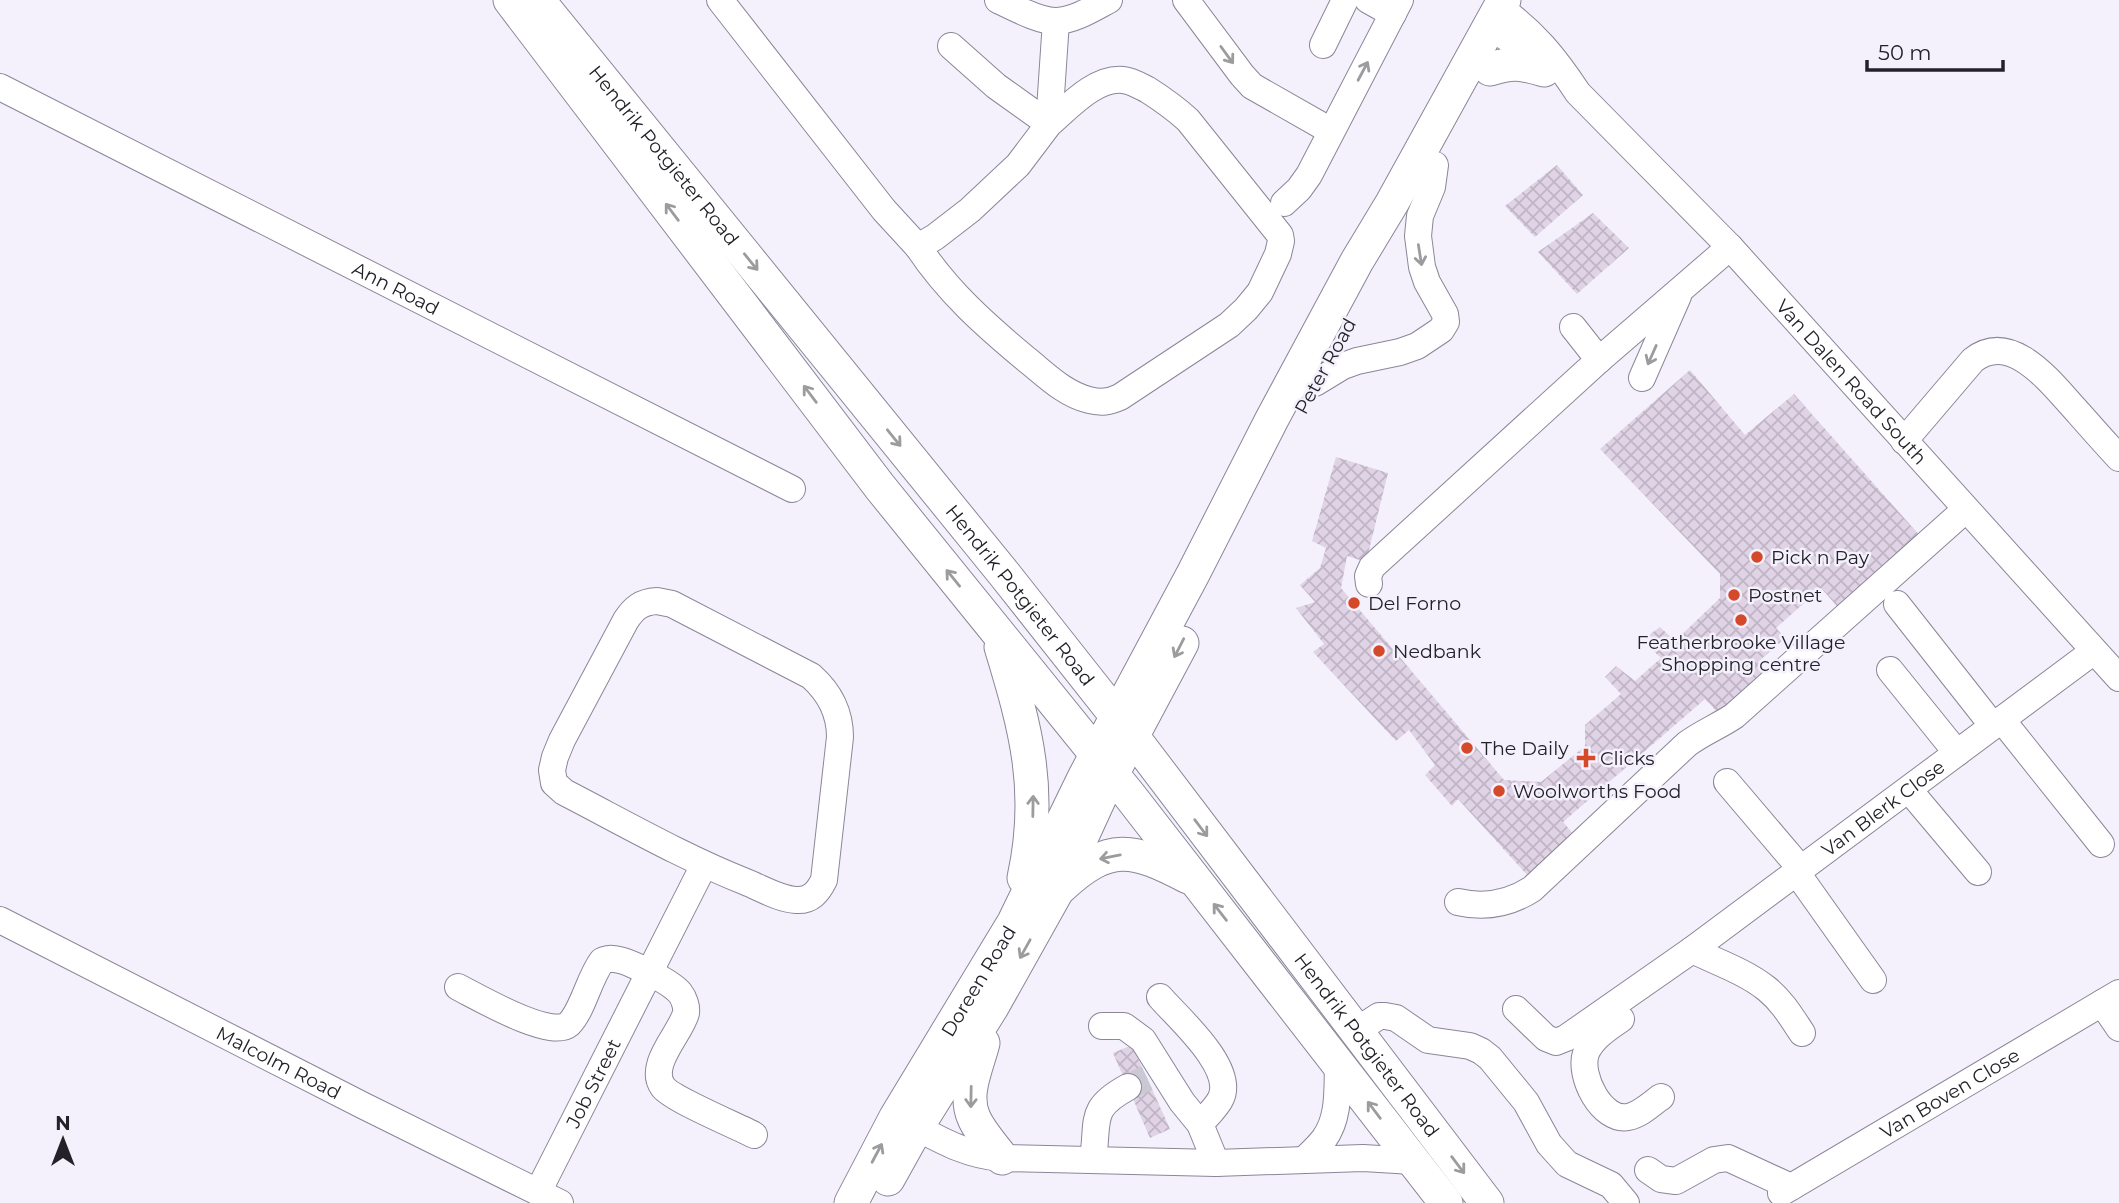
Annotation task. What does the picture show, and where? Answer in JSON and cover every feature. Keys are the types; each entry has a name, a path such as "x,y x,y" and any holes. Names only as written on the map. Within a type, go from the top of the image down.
{"main road":[{"name":"Hendrik Potgieter Road","path":"510,0 880,487 1105,765 1446,1203"},
{"name":"Hendrik Potgieter Road","path":"538,0 1005,575 1487,1203"},
{"name":"Peter Road","path":"1124,728 1490,69 1507,15"},
{"name":"Peter Road","path":"1124,728 1154,649 1332,307 1507,15"},
{"path":"1490,69 1509,62 1544,69"},
{"path":"1005,575 1091,663 1110,668 1132,665 1154,649"},
{"path":"996,631 1026,734 1033,792 1033,821 1028,860 1014,922"},
{"path":"1105,765 1124,728"},
{"name":"Doreen Road","path":"850,1203 906,1122 992,1007 1057,891 1105,765"},
{"name":"Doreen Road","path":"874,1203 906,1122 1014,922 1085,776 1105,765"},
{"path":"1057,891 1078,871 1101,858 1131,854 1147,858 1196,882"},
{"path":"992,1007 972,1082 970,1106 974,1119 1002,1158"}],"street":[{"path":"720,0 884,210 918,247 936,274 978,319 1052,381 1087,400 1108,403 1120,397 1229,325 1260,292 1278,254 1281,241 1280,235 1188,120 1174,107 1135,83 1113,80 1090,90 1049,124 1018,165 970,210 918,247"},
{"path":"998,0 1026,13 1056,21 1086,12 1109,0"},
{"path":"1186,0 1252,86 1331,131"},
{"path":"1323,45 1345,0"},
{"path":"1284,203 1309,175 1397,7 1368,0"},
{"name":"Van Dalen Road South","path":"1507,15 1544,69 1578,93"},
{"name":"Van Dalen Road South","path":"1507,15 1529,30 1578,93 1730,247 2119,678"},
{"path":"1049,124 1056,21"},
{"path":"950,46 996,86 1049,124"},
{"name":"Ann Road","path":"0,87 792,489"},
{"path":"1315,383 1350,363 1417,346 1441,330 1446,321 1446,314 1427,282 1422,267 1418,236 1420,216 1432,187 1435,165"},
{"path":"1369,584 1368,576 1372,567 1599,359 1730,247"},
{"path":"1642,378 1682,288"},
{"path":"1573,327 1599,359"},
{"path":"1905,442 1973,360 1982,354 2004,352 2030,363 2119,458"},
{"path":"1458,902 1474,906 1489,905 1521,896 1532,889 1687,744 1734,716 1965,510"},
{"path":"644,601 673,604 811,676 823,687 840,724 824,880 818,891 808,899 795,900 704,865 564,792 554,783 552,770 562,740 626,620 644,601"},
{"path":"1896,604 2101,844"},
{"name":"Van Blerk Close","path":"1517,1009 1546,1038 1556,1042 1566,1038 1682,958 2094,651"},
{"path":"1891,670 1957,753"},
{"path":"1727,782 1799,871 1873,980"},
{"path":"1909,789 1978,872"},
{"name":"Job Street","path":"549,1197 650,974 704,865"},
{"name":"Malcolm Road","path":"0,920 549,1197"},
{"path":"458,987 539,1026 559,1028 568,1025 602,961 612,958 624,961 670,984 679,991 684,1000 687,1012 662,1060 659,1075 663,1087 675,1096 754,1135"},
{"path":"1661,1097 1632,1117 1621,1118 1609,1113 1590,1091 1584,1067 1586,1052 1598,1036 1645,1000 1682,958 1747,976 1768,990 1802,1033"},
{"path":"1160,997 1220,1068 1222,1097 1200,1124"},
{"path":"2111,998 2119,1028"},
{"name":"Van Boven Close","path":"1648,1170 1661,1179 1675,1181 1714,1160 1728,1158 1786,1190 2111,998"},
{"path":"1356,1031 1379,1016 1385,1016 1396,1018 1428,1040 1470,1046 1481,1051 1490,1058 1526,1102 1549,1144 1567,1164 1611,1185 1626,1203"},
{"path":"1102,1026 1124,1026 1143,1040 1147,1080"},
{"path":"1304,1160 1323,1140 1332,1124 1337,1105 1338,1062"},
{"path":"1147,1080 1182,1102 1200,1124 1216,1163"},
{"path":"1093,1159 1101,1106 1108,1099 1147,1080"},
{"path":"906,1122 954,1147 988,1157 1216,1163 1363,1158 1413,1161"}],"building":[{"path":"1557,165 1583,195 1535,237 1505,206"},
{"path":"1593,213 1629,248 1577,294 1538,252"},
{"name":"Featherbrooke Village Shopping centre","path":"1690,370 1745,435 1794,394 1921,537 1843,613 1821,588 1776,628 1785,638 1758,662 1769,675 1721,716 1705,699 1563,822 1575,836 1529,877 1458,799 1452,806 1425,775 1435,765 1409,730 1396,741 1313,652 1324,644 1296,608 1315,602 1300,585 1320,568 1326,548 1312,541 1336,457 1388,473 1366,562 1347,556 1341,588 1504,780 1541,782 1585,746 1585,725 1621,694 1605,677 1616,666 1635,681 1661,658 1642,640 1660,627 1675,641 1720,598 1720,574 1600,449"},
{"path":"1132,1045 1170,1129 1150,1138 1113,1053"}],"tunnel":[{"path":"1128,1087 1147,1078"}],"place":[{"name":"Pick n Pay","path":"1757,557"},
{"name":"Postnet","path":"1734,595"},
{"name":"Del Forno","path":"1354,603"},
{"name":"Featherbrooke Village Shopping centre","path":"1741,620"},
{"name":"Nedbank","path":"1379,651"},
{"name":"The Daily","path":"1467,748"},
{"name":"Clicks","path":"1586,758"},
{"name":"Woolworths Food","path":"1499,791"}]}
